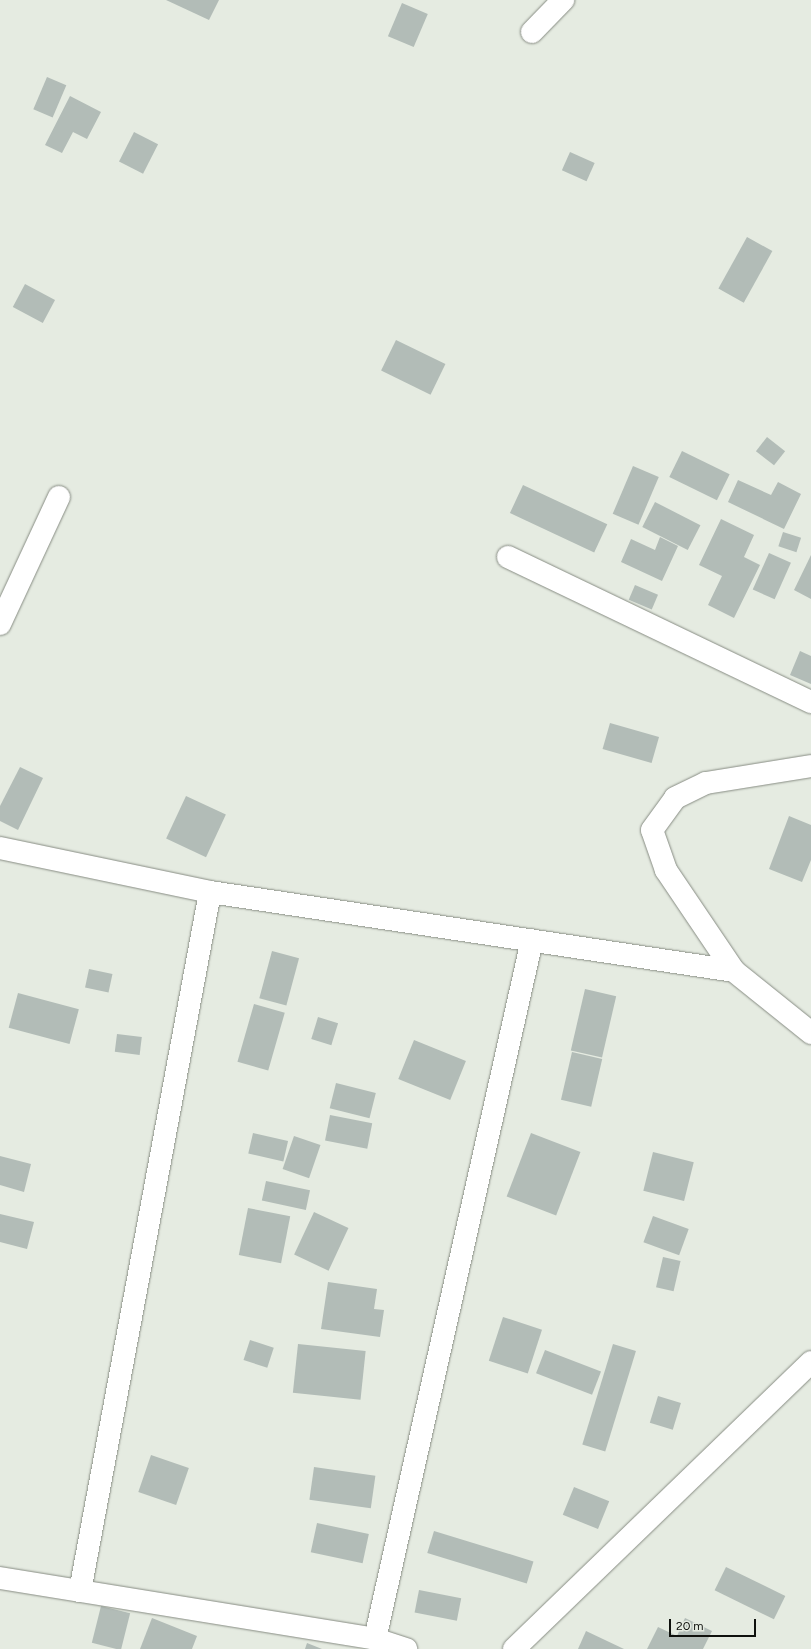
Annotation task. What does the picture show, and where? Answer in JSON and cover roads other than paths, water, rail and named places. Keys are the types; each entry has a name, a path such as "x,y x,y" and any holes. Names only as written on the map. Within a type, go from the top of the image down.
{"street":[{"path":"532,32 563,0"},
{"path":"0,624 59,496"},
{"path":"508,557 811,702"},
{"path":"811,766 706,783 675,798 652,830 666,870 734,971 811,1033"},
{"path":"0,848 210,892 734,971"},
{"path":"80,1591 210,892"},
{"path":"375,1638 532,940"},
{"path":"514,1649 811,1362"},
{"path":"0,1578 375,1638 406,1649"}]}
